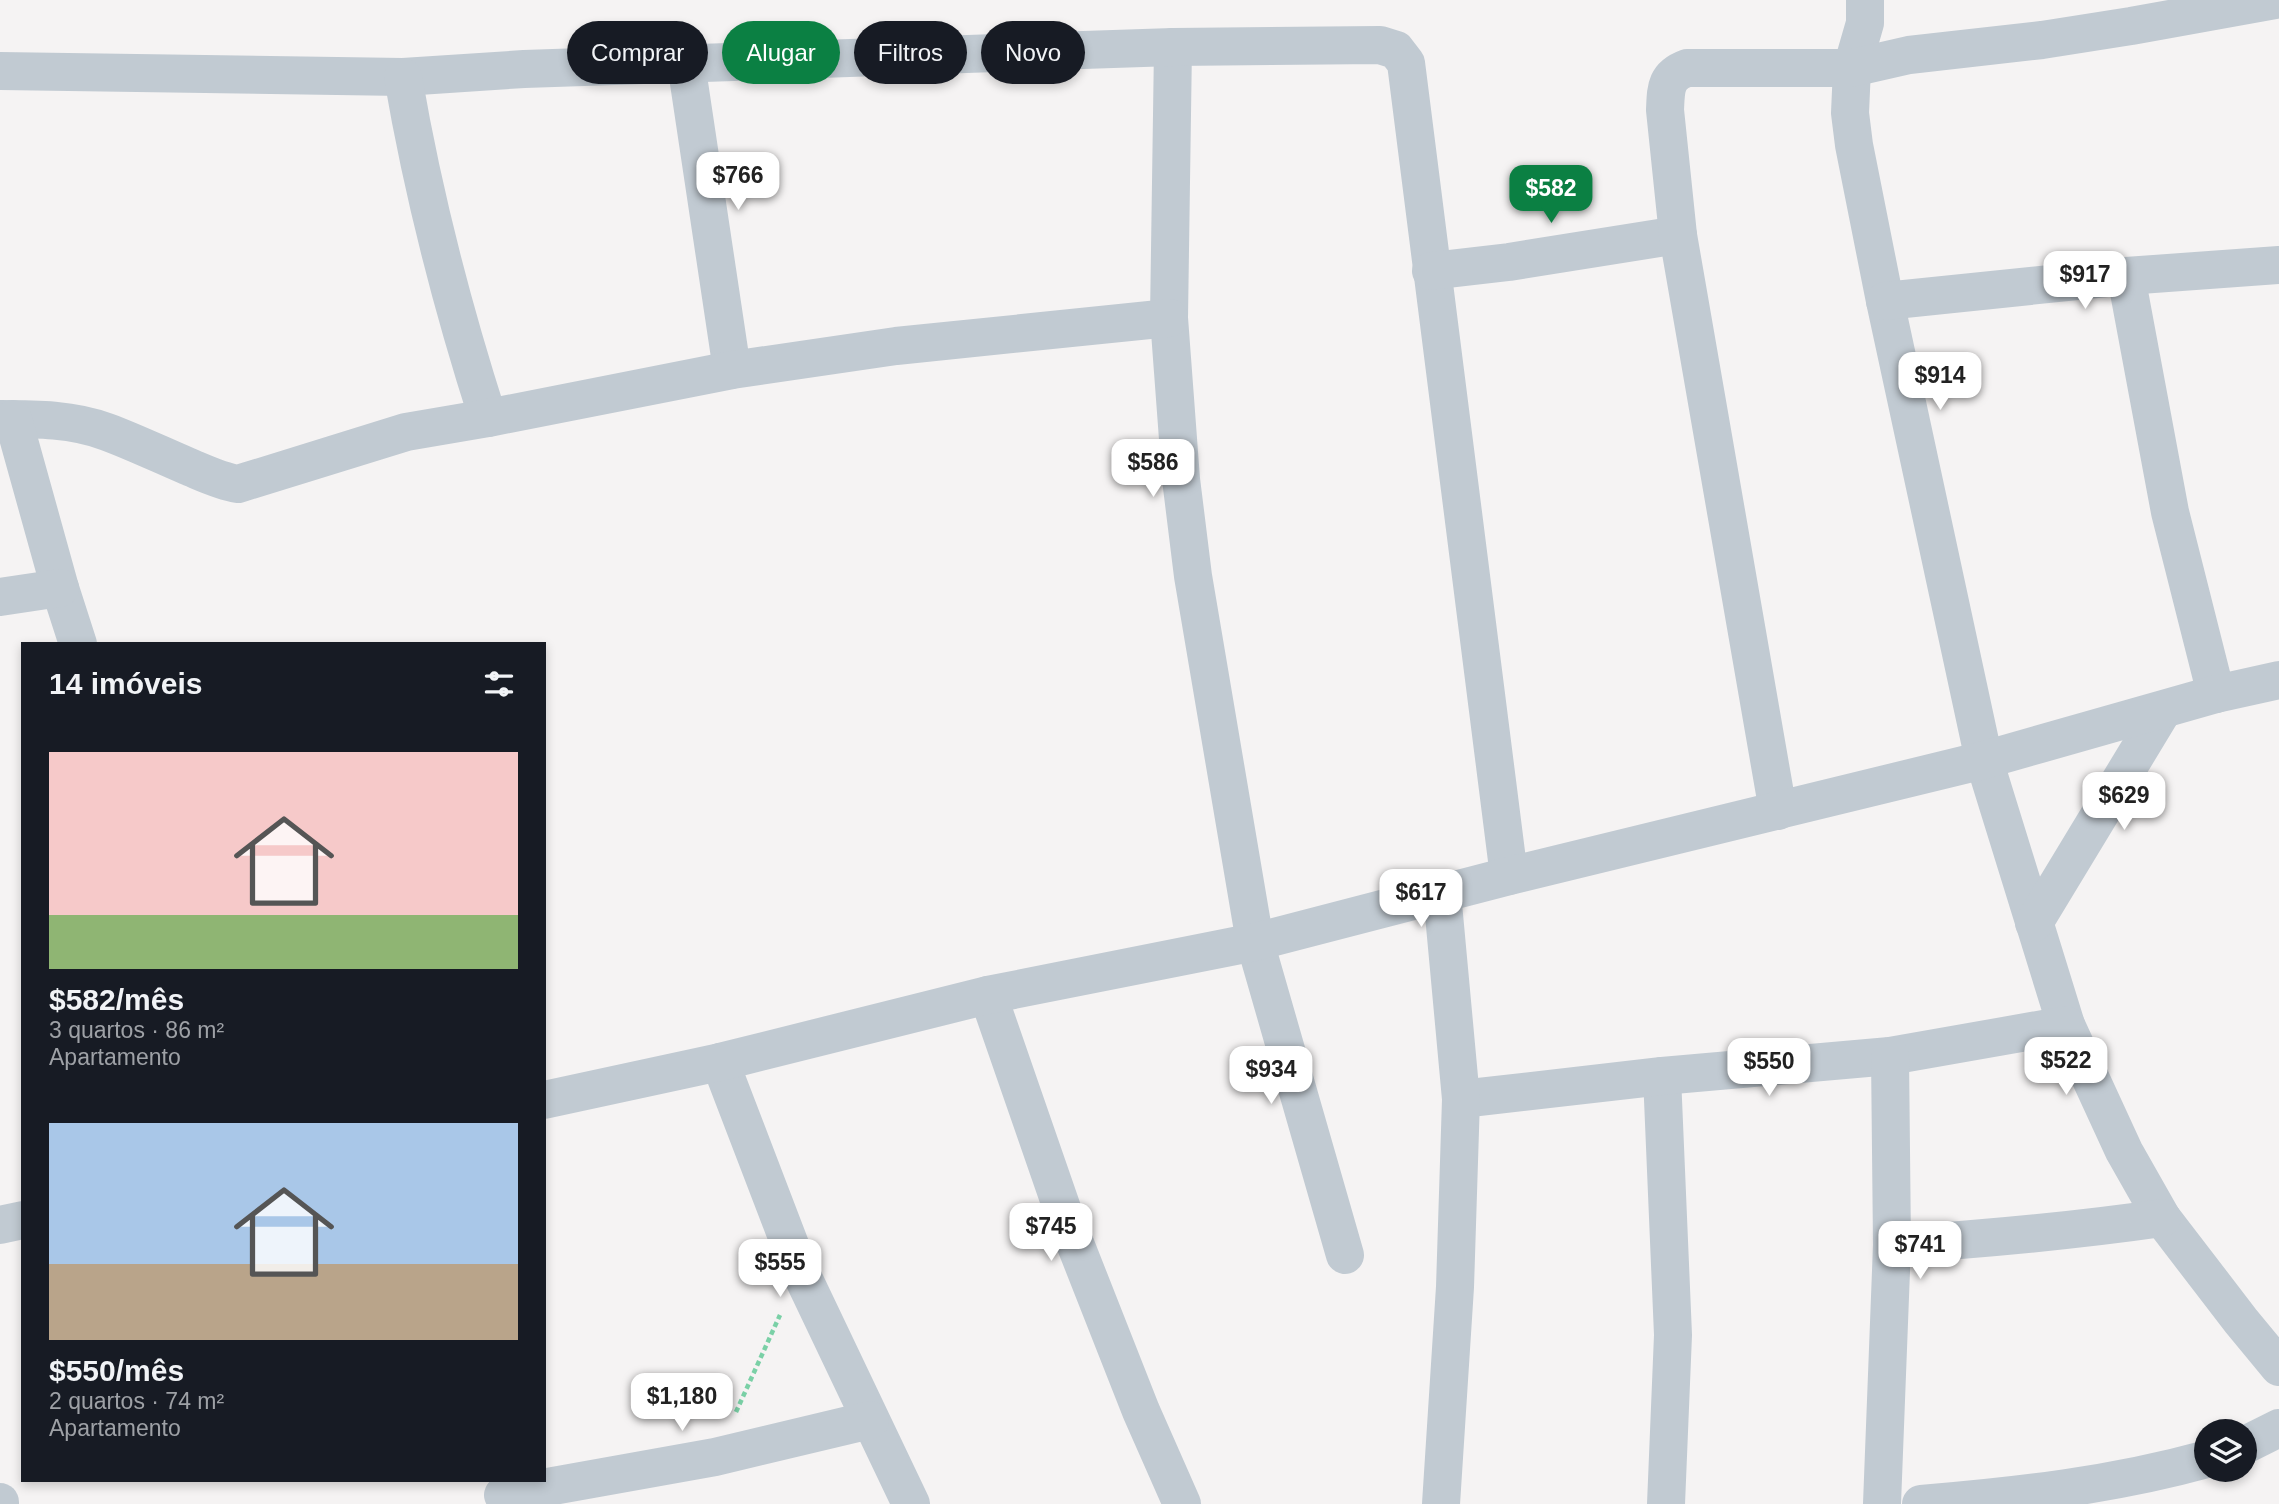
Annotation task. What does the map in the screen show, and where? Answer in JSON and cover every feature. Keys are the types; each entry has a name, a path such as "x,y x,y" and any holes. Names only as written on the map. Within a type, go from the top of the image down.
{"street":[{"path":"1865,0 1865,23 1852,68 1850,113 1854,145 1984,760 2066,1025 2124,1151 2162,1218 2218,1293 2279,1367"},
{"path":"1777,811 1678,235 1665,110 1669,80 1677,72 1688,68 1852,68 1909,55 2042,40 2275,0"},
{"path":"708,62 1173,47 1380,45 1396,50 1406,63 1509,876"},
{"path":"1173,47 1169,318 1181,479 1193,576 1255,942 1345,1255"},
{"path":"0,71 403,77 567,67"},
{"path":"403,77 434,233 450,296 488,418"},
{"path":"689,84 732,370"},
{"path":"1431,271 1509,262 1678,235"},
{"path":"1885,301 2126,276 2279,265"},
{"path":"2126,276 2170,512 2216,694"},
{"path":"77,642 7,419 37,418 105,431 200,472 238,484 405,432 732,370 896,345 1169,318"},
{"path":"0,597 60,588"},
{"path":"546,1100 720,1062 988,995 1255,942 1509,876 1984,760 2216,694 2279,680"},
{"path":"2034,923 2163,710"},
{"path":"1441,1504 1455,1287 1461,1099 1442,893"},
{"path":"988,995 1067,1223 1141,1410 1182,1504"},
{"path":"1461,1099 1662,1076 1890,1056 2066,1025"},
{"path":"1882,1504 1892,1245 1890,1056"},
{"path":"720,1062 800,1271 911,1504"},
{"path":"1662,1076 1673,1335 1666,1504"},
{"path":"1892,1245 2081,1229 2162,1218"},
{"path":"0,1225 21,1220"},
{"path":"503,1495 715,1457 870,1420"},
{"path":"2257,1439 2279,1429"},
{"path":"1921,1504 2008,1497 2161,1472 2194,1463"}],"path":[{"path":"715,1457 800,1271"}]}
